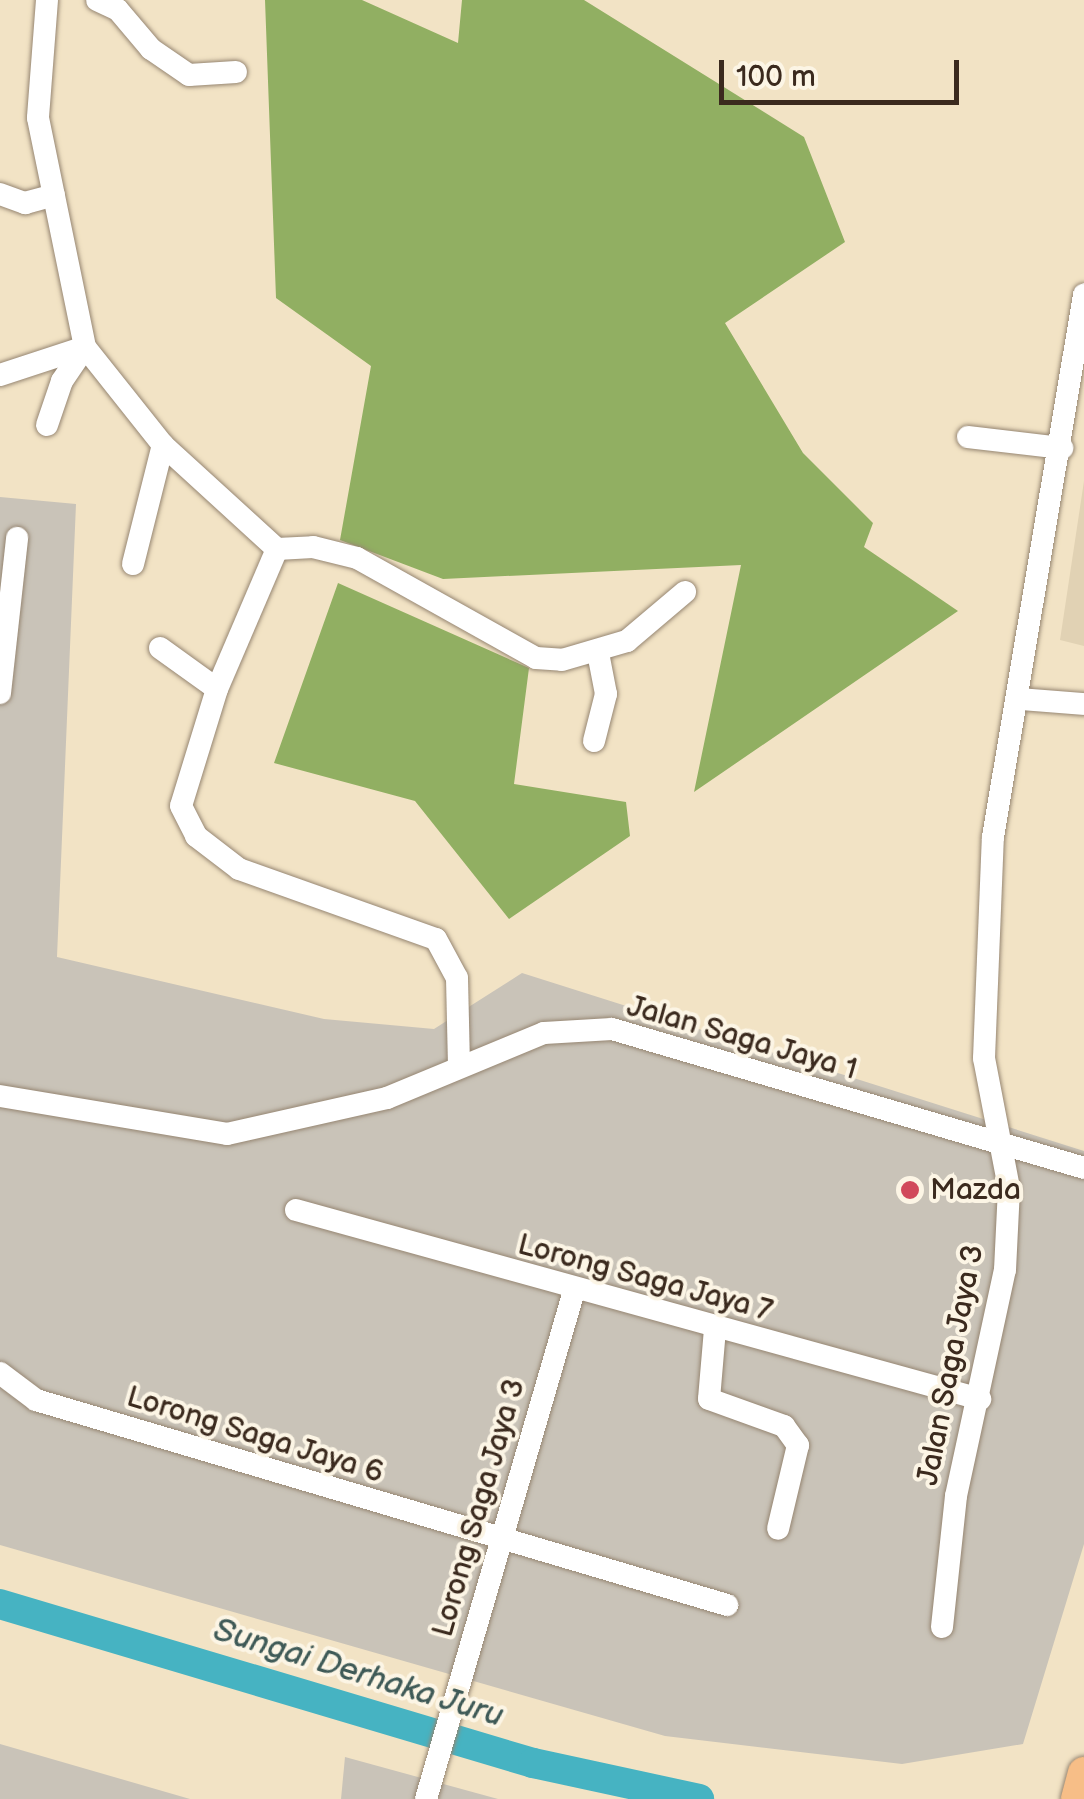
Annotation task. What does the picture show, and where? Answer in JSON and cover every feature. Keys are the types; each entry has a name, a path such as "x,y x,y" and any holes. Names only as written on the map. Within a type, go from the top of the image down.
{"highway":[{"path":"1077,1799 1084,1773"}],"street":[{"path":"46,0 38,118 85,347 162,445 277,549 313,547 357,558 536,658 598,653 627,642 686,592"},
{"path":"97,0 118,10 151,49 188,75 236,72"},
{"path":"0,194 25,203 54,195"},
{"name":"Jalan Saga Jaya 3","path":"942,1627 956,1496 980,1399 1004,1270 1009,1188 984,1058 993,837 1062,448 1084,295"},
{"path":"0,375 85,347"},
{"path":"47,425 62,381 85,347"},
{"path":"968,437 1062,448"},
{"path":"134,564 162,445"},
{"path":"0,694 17,538"},
{"path":"277,549 218,689 182,806 196,836 239,869 436,939 457,978 459,1068"},
{"path":"160,648 218,689"},
{"path":"594,741 606,694 598,653"},
{"path":"1020,698 1084,704"},
{"name":"Jalan Saga Jaya 1","path":"0,1096 227,1134 387,1098 544,1032 612,1028 1000,1147 1084,1168"},
{"name":"Lorong Saga Jaya 7","path":"296,1210 574,1291 980,1399"},
{"name":"Lorong Saga Jaya 3","path":"428,1790 574,1291"},
{"path":"715,1328 708,1399 784,1426 798,1445 778,1530"},
{"name":"Lorong Saga Jaya 6","path":"0,1373 36,1400 727,1605"}],"shaded area":[{"path":"1084,481 1084,646 1060,640"},
{"path":"0,497 76,504 57,957 324,1019 434,1029 522,973 1084,1151 1084,1544 1023,1744 902,1764 665,1736 0,1545"},
{"path":"0,1744 190,1799 0,1799"},
{"path":"345,1757 498,1799 341,1799"}],"green space":[{"path":"265,0 362,0 458,43 462,0 584,0 804,137 845,242 725,323 803,453 873,523 864,547 958,611 694,792 741,565 443,579 340,540 371,366 276,298"},
{"path":"338,583 529,668 514,784 626,802 630,836 509,919 415,801 274,763"}],"waterway":[{"name":"Sungai Derhaka Juru","path":"0,1604 533,1763 699,1799"}],"place":[{"name":"Mazda","path":"910,1190"}]}
